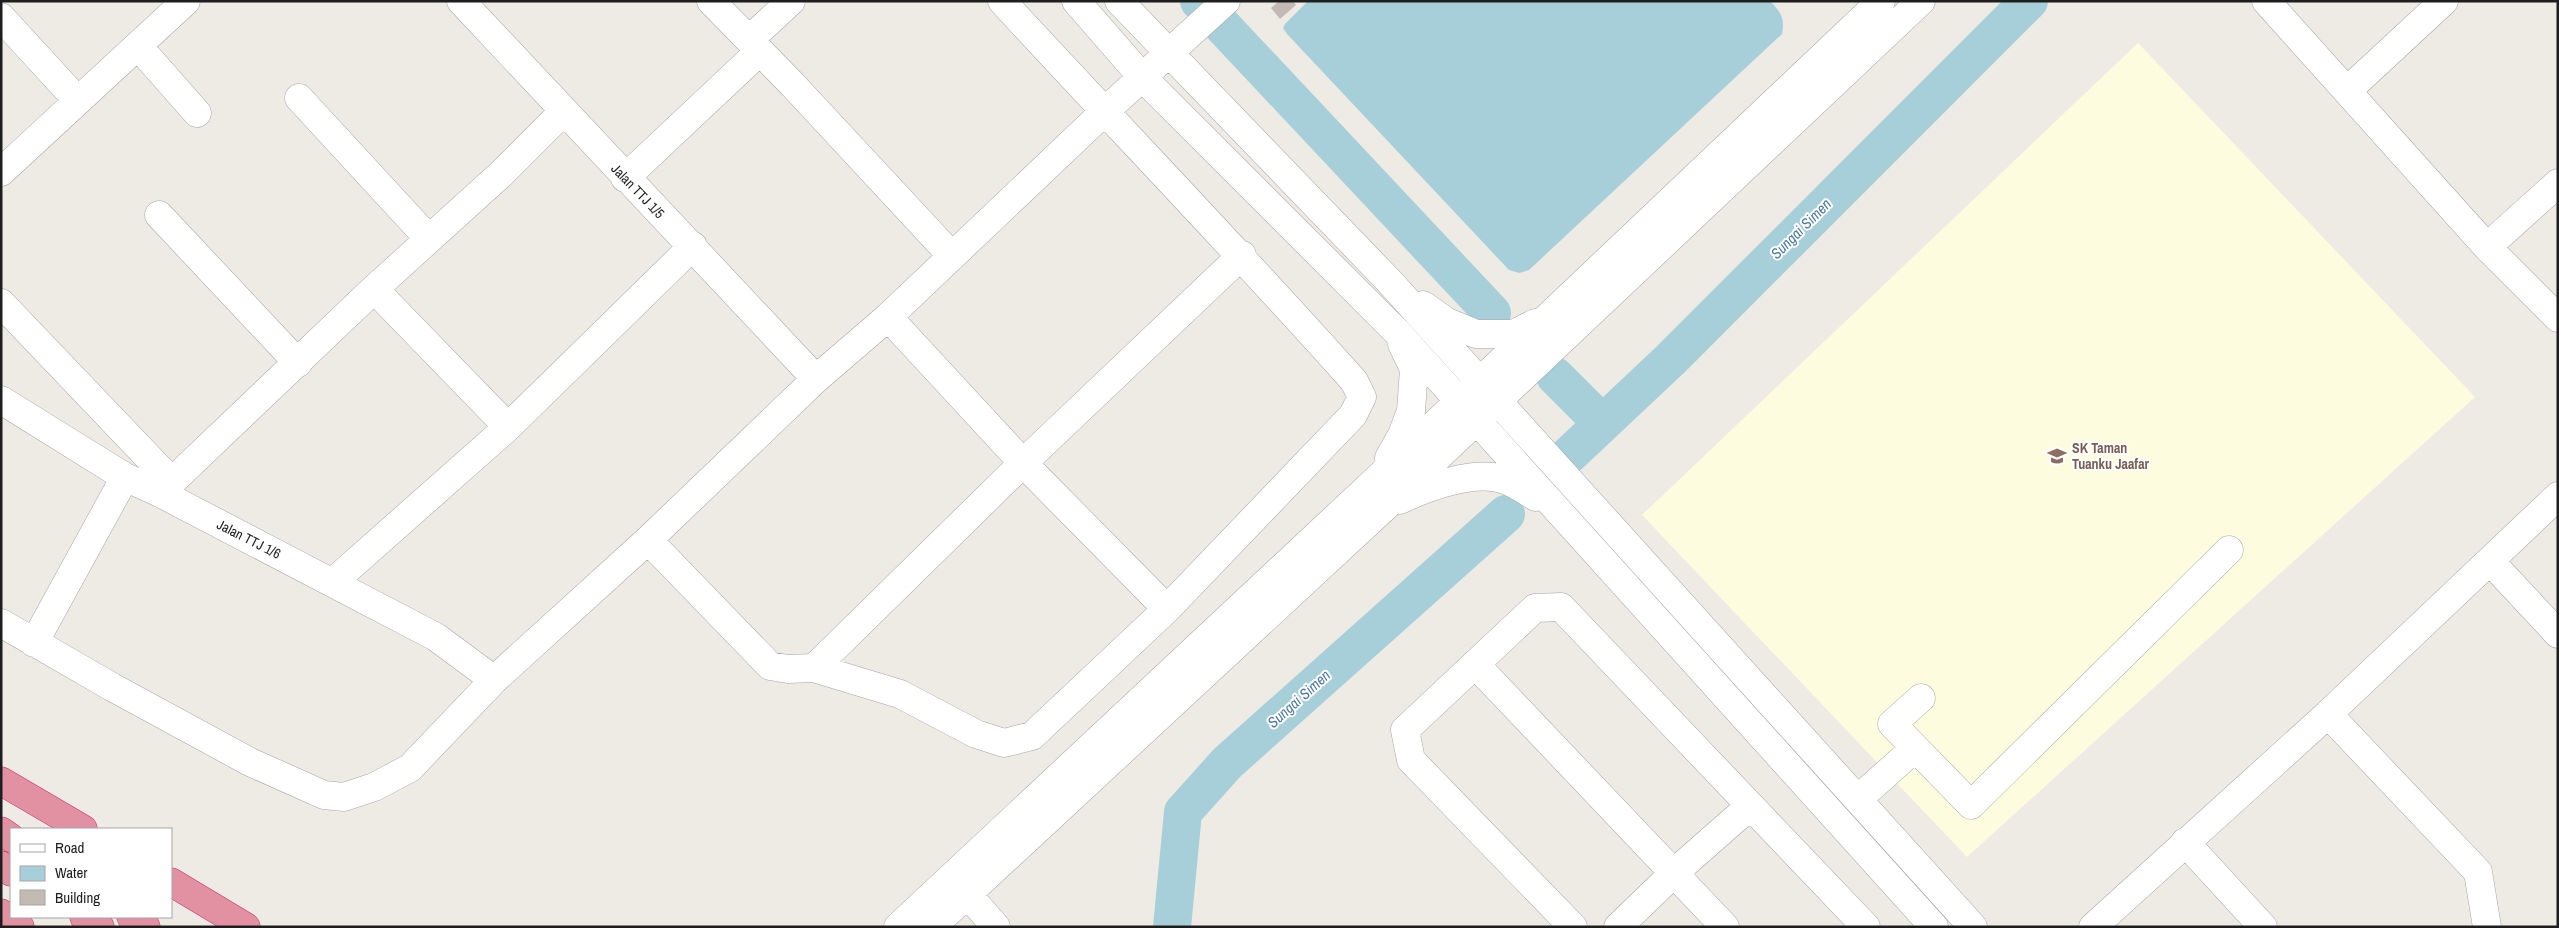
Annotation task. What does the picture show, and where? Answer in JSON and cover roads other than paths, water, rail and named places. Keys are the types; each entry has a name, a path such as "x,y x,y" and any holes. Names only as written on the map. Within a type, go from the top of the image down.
{"highway":[{"path":"1,780 81,828"},
{"path":"172,883 246,927"},
{"path":"1,913 20,927"},
{"path":"86,918 100,927"},
{"path":"132,918 146,927"}],"street":[{"path":"1,172 186,1"},
{"name":"Jalan TTJ 1/5","path":"461,1 625,178 693,246 816,379"},
{"path":"710,1 952,256"},
{"path":"625,178 754,46 791,1"},
{"path":"648,540 770,666 788,669 814,668 900,694 976,734 1004,743 1032,736 1167,608 1353,416 1362,397 1354,381 1242,255 1104,112 1002,1"},
{"path":"1076,1 1142,77 1396,331 1934,927"},
{"path":"1119,1 1167,54 1389,281 1973,927"},
{"path":"1,623 250,762 324,795 344,797 374,787 410,768 494,680 648,540 816,379 888,317 1104,112 1226,1"},
{"path":"1489,391 1550,315 1880,1"},
{"path":"1080,772 1386,506 1468,411 1489,391 1921,1"},
{"path":"2266,1 2348,90 2487,247 2558,318"},
{"path":"2348,90 2444,1"},
{"path":"1,16 78,101"},
{"path":"138,46 197,113"},
{"path":"299,98 429,239"},
{"path":"1,303 166,488 374,289 501,174 564,111"},
{"path":"2487,247 2558,183"},
{"path":"159,215 298,363"},
{"path":"333,582 508,427 693,246"},
{"path":"814,668 1023,463 1242,255"},
{"path":"1389,281 1447,322 1476,334 1514,334 1550,315"},
{"path":"374,289 508,427"},
{"path":"888,317 1023,463 1167,608"},
{"path":"1377,479 1402,436 1411,411 1414,368 1396,331"},
{"name":"Jalan TTJ 1/6","path":"1,400 125,477 166,488 333,582 436,637 494,680"},
{"path":"898,927 960,885 1080,772 1377,479 1468,411"},
{"path":"34,642 125,477"},
{"path":"1386,506 1417,492 1454,480 1486,477 1504,479 1544,501 1591,546"},
{"path":"2093,927 2328,714 2558,496"},
{"path":"1921,698 1892,724 1914,749 1971,805 2228,550"},
{"path":"2490,560 2558,634"},
{"path":"1573,927 1411,760 1405,730 1535,608 1561,607 1866,927"},
{"path":"1475,664 1675,872 1725,927"},
{"path":"2328,714 2478,872 2487,927"},
{"path":"1858,800 1914,749"},
{"path":"1618,927 1675,872 1750,806"},
{"path":"2185,842 2263,927"},
{"path":"932,927 960,885"},
{"path":"960,885 996,927"}],"water":[{"path":"1308,1 1770,1 1781,16 1783,28 1782,34 1529,270 1519,273 1509,270 1287,34 1283,28 1285,24"}],"waterway":[{"path":"1199,1 1492,313"},
{"name":"Sungai Simen","path":"1569,455 1670,360 2029,1"},
{"path":"1555,376 1602,423"},
{"name":"Sungai Simen","path":"1172,927 1183,812 1227,763 1506,514"}],"place":[{"name":"SK Taman Tuanku Jaafar","path":"2057,456"}]}
